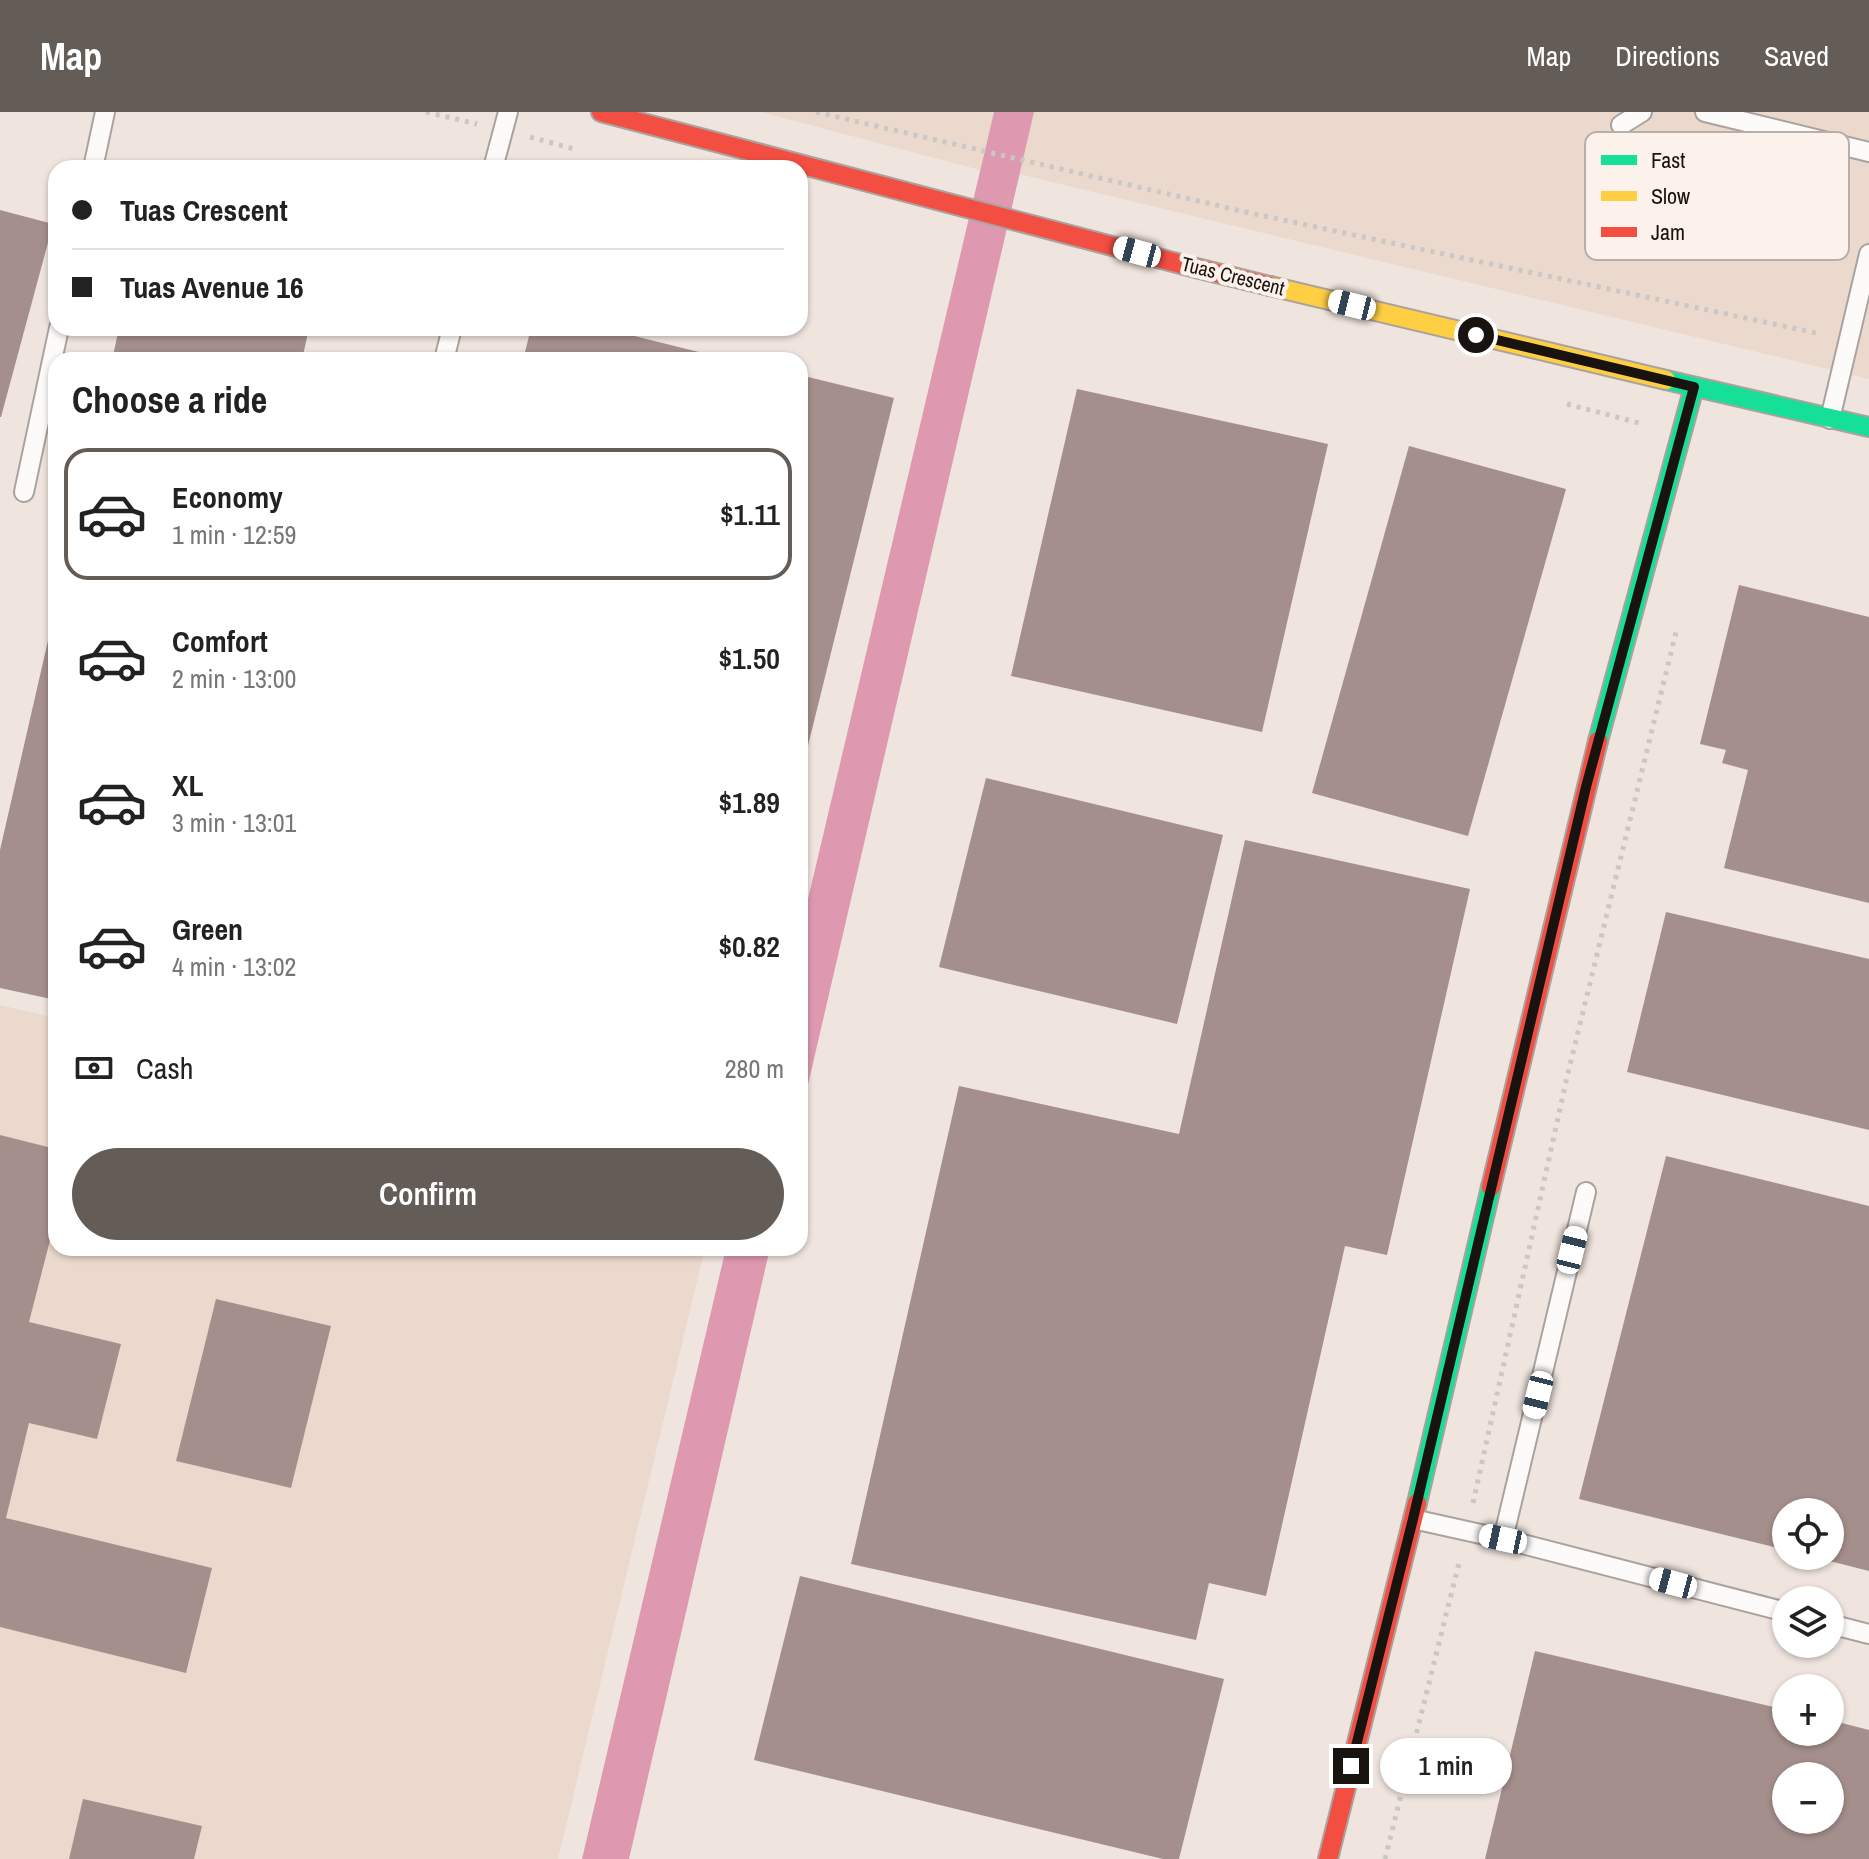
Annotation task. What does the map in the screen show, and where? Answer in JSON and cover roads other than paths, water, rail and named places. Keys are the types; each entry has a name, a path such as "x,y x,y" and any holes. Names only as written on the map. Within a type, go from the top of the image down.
{"street":[{"name":"Tuas Crescent","path":"601,112 784,160"},
{"name":"Tuas Crescent","path":"808,166 1196,268 1869,427"},
{"path":"1328,1859 1413,1519 1586,787 1694,387"}],"lane":[{"path":"95,160 105,112"},
{"path":"495,160 508,112"},
{"path":"1621,125 1642,112"},
{"path":"1705,112 1787,132"},
{"path":"1849,147 1869,152"},
{"path":"1830,419 1869,254"},
{"path":"24,492 48,380"},
{"path":"1503,1539 1586,1192"},
{"path":"1413,1519 1772,1608"},
{"path":"1844,1628 1869,1634"}]}
